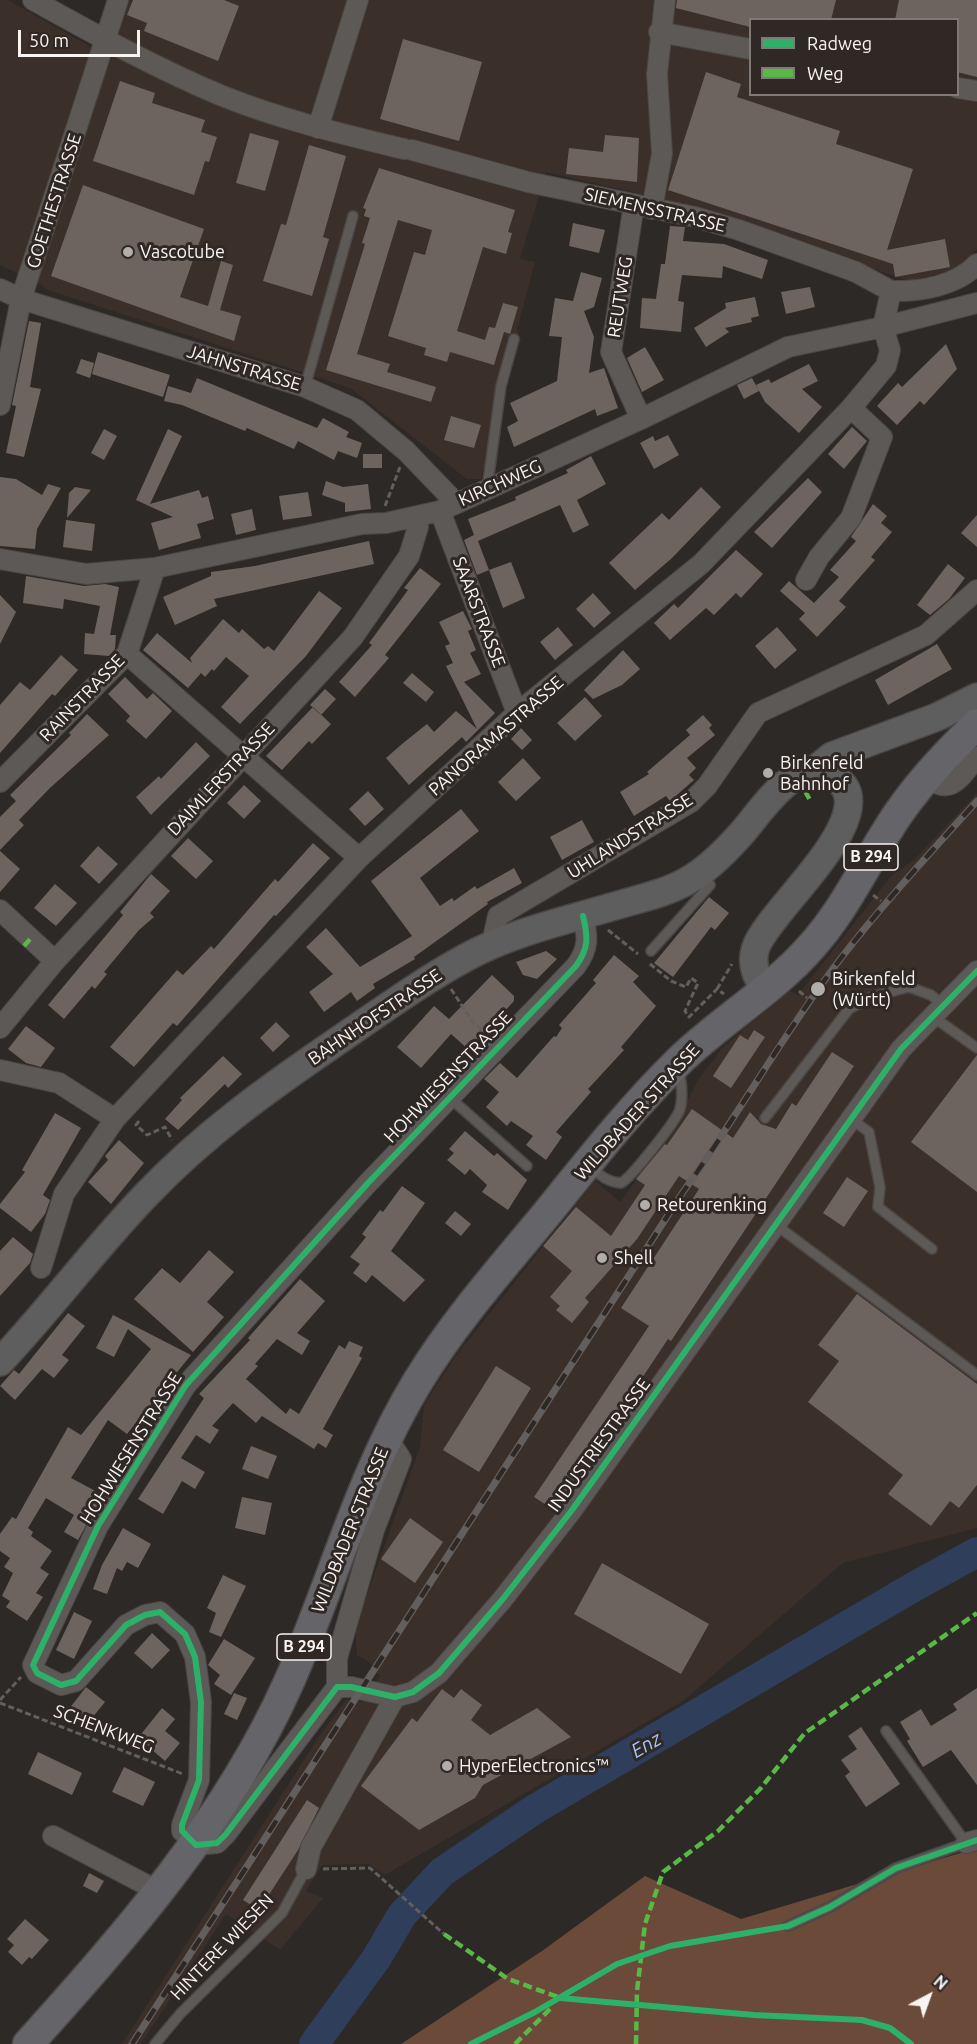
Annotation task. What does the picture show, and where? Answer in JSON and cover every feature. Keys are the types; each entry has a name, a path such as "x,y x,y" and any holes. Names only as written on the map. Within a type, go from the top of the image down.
{"main road":[{"name":"BAHNHOFSTRASSE","path":"0,1362 29,1332 99,1246 138,1203 216,1128 299,1068 440,973 497,943 661,892 702,872 736,840 780,788 798,775 812,772 832,756 938,717 977,697"},
{"name":"WILDBADER STRASSE","path":"28,2044 158,1891 189,1838 265,1732 288,1685 362,1493 387,1437 444,1341 488,1283 675,1065 808,951 852,892 887,830 927,777 977,724"},
{"path":"765,989 754,968 755,949 768,926 836,840 848,817 850,806 845,787 838,779 828,774 812,772"}],"street":[{"name":"SIEMENSSTRASSE","path":"33,0 107,41 221,95 318,128 408,149 528,182 695,217 739,230 856,273 891,291"},
{"name":"GOETHESTRASSE","path":"0,405 21,300 107,41 118,0"},
{"path":"318,128 322,94 358,0"},
{"name":"REUTWEG","path":"641,419 628,396 611,352 643,206 662,154 657,74 665,0"},
{"path":"660,32 749,49"},
{"path":"959,88 977,92"},
{"path":"891,291 909,291 955,280 969,273 977,264"},
{"name":"JAHNSTRASSE","path":"0,289 21,300 305,387 357,410 406,451 448,507"},
{"name":"PANORAMASTRASSE","path":"41,1268 64,1194 115,1119 359,858 518,713 701,564 851,408 886,366 890,350 883,327 891,291"},
{"name":"KIRCHWEG","path":"0,559 86,574 155,568 362,524 416,517 448,507 641,419 788,347 883,327 977,303"},
{"path":"807,580 819,556 851,518 882,437 851,408"},
{"name":"SAARSTRASSE","path":"448,507 518,713"},
{"name":"DAIMLERSTRASSE","path":"0,1028 55,961 353,637 409,556 418,527 416,517"},
{"name":"RAINSTRASSE","path":"0,782 127,654 155,568"},
{"name":"UHLANDSTRASSE","path":"497,943 494,934 498,916 691,802 707,786 758,713 926,635 977,590"},
{"path":"127,654 359,858"},
{"path":"927,777 937,785 945,787 956,782 977,757"},
{"path":"0,910 55,961"},
{"name":"HOHWIESENSTRASSE","path":"33,1665 98,1526 186,1385 362,1179 449,1097 576,966 586,952 588,937 583,916"},
{"name":"INDUSTRIESTRASSE","path":"395,1697 413,1692 438,1673 502,1600 572,1510 901,1048 977,971"},
{"path":"0,1070 59,1083 115,1119"},
{"name":"WILDBADER STRASSE","path":"337,1687 337,1658 374,1530 401,1458 387,1437"},
{"path":"33,1665 37,1673 61,1685 76,1681 126,1625 145,1614 160,1612 174,1622 185,1634 195,1657 201,1702 199,1780 182,1825 189,1838 217,1843 337,1687 351,1687 395,1697 311,1847 306,1869"},
{"path":"53,1836 158,1891"}],"lane":[{"path":"305,387 353,216"},
{"path":"487,489 501,386 514,339"},
{"path":"651,951 710,885 702,872"},
{"path":"765,1118 849,1009 871,997 909,987 931,995 938,1010 977,1048"},
{"path":"587,1165 608,1181 621,1183 634,1173 680,1109 681,1078 675,1065"},
{"path":"449,1097 527,1166"},
{"path":"851,1119 869,1132 880,1187 878,1207 932,1249"},
{"path":"776,1225 977,1375"},
{"path":"788,1926 830,1907 896,1868 971,1841 886,1731"},
{"name":"HINTERE WIESEN","path":"155,2044 180,2014 282,1913 306,1869"}],"path":[{"path":"387,514 385,505 401,463"},
{"path":"583,916 609,930 672,981 686,987 691,978 698,983 688,1004"},
{"path":"440,973 472,1021 498,1046"},
{"path":"141,1118 136,1125 147,1135 165,1127 173,1142 169,1149"},
{"path":"0,1701 33,1665"},
{"path":"306,1869 370,1868 444,1934"}],"shaded area":[{"path":"0,0 8,0 112,59 128,0 977,0 977,249 956,269 909,281 684,204 546,172 520,259 535,262 517,330 521,339 507,384 496,471 483,468 481,479 467,479 350,388 45,289 41,284 0,265"},
{"path":"977,793 977,1528 843,1563 683,1701 385,1875 369,1864 322,1865 306,1891 323,1898 280,1950 226,1914 141,2044 122,2044 318,1738 346,1700 363,1702 380,1676 369,1662 357,1655 355,1628 420,1447 424,1405 455,1357 595,1181 620,1202 667,1139 698,1080 723,1047 790,991 798,995 891,876 915,859"},
{"path":"977,1848 977,2044 401,2044 542,1951 645,1876 741,1919"}],"building":[{"path":"133,0 224,0 239,6 218,61 144,31 147,23 127,15"},
{"path":"677,0 836,0 832,18 749,18 749,27 676,8"},
{"path":"899,0 977,0 977,77 959,72 959,18 895,18"},
{"path":"403,39 482,62 459,141 380,119"},
{"path":"706,72 741,84 737,97 840,131 836,144 913,169 887,250 945,239 950,267 895,277 893,264 668,190"},
{"path":"120,81 155,93 152,103 205,120 201,132 217,137 209,162 205,161 194,195 93,161"},
{"path":"250,133 279,141 265,191 236,183"},
{"path":"605,135 639,138 637,182 566,174 569,148 603,152"},
{"path":"309,145 346,156 323,237 329,239 312,296 263,281 281,224 286,225"},
{"path":"379,168 515,210 508,232 512,233 506,254 483,247 457,331 485,340 489,327 495,328 503,303 518,307 510,334 504,332 494,365 450,352 447,362 424,355 426,348 388,336 414,252 425,255 432,230 398,220 357,354 390,364 387,372 436,387 431,402 326,370 365,244 362,243 370,218 364,216 366,209 363,208"},
{"name":"Vascotube","path":"83,185 204,229 180,297 208,306 221,261 233,265 220,310 241,316 234,341 51,276"},
{"path":"573,223 605,230 599,253 569,246"},
{"path":"670,226 685,227 683,241 724,244 768,260 762,279 723,266 722,278 682,275 678,301 684,302 681,332 640,328 642,298 656,299 661,264 665,264"},
{"path":"581,272 602,278 594,307 584,311 594,337 589,373 604,368 618,408 597,416 595,409 514,447 507,427 518,421 510,403 557,381 562,337 549,336 555,298 573,301"},
{"path":"810,287 815,307 786,314 781,292"},
{"path":"755,297 759,316 751,318 752,322 725,328 729,332 706,347 694,328 726,308 725,303"},
{"path":"29,321 41,323 30,387 41,389 24,457 6,453 16,406 12,405"},
{"path":"946,344 957,369 924,405 920,401 897,425 877,406 898,383 902,387"},
{"path":"645,347 664,380 642,392 627,358"},
{"path":"98,352 170,375 163,397 92,374"},
{"path":"81,359 94,363 90,378 76,373"},
{"path":"809,364 818,381 802,389 822,407 799,433 765,402 756,385 769,379 771,383"},
{"path":"197,378 317,428 323,418 349,432 346,437 362,443 357,458 338,451 334,460 298,441 294,449 247,428 245,431 182,405 164,401 168,386 191,393"},
{"path":"752,378 759,391 744,399 737,385"},
{"path":"451,416 481,425 474,448 444,440"},
{"path":"852,427 867,441 844,469 828,454"},
{"path":"104,429 117,436 104,460 91,453"},
{"path":"168,429 182,436 150,504 199,490 202,498 208,496 214,519 197,524 201,538 159,550 151,523 173,517 136,500"},
{"path":"668,435 679,455 654,469 640,443 653,436 655,441"},
{"path":"363,454 382,454 382,468 363,468"},
{"path":"591,456 606,484 577,500 589,525 573,533 560,505 478,541 489,570 477,575 464,540 474,535 468,519 516,500 515,497 568,473 566,470"},
{"path":"0,477 16,479 42,495 48,484 61,488 37,529 35,549 0,546"},
{"path":"808,478 822,492 772,548 754,532"},
{"path":"326,481 343,487 368,484 371,509 345,512 345,503 322,495"},
{"path":"75,487 91,490 67,518 69,493"},
{"path":"701,487 721,507 672,558 635,590 609,563 662,513 669,520"},
{"path":"308,492 312,516 283,520 279,496"},
{"path":"873,504 887,516 881,523 892,532 871,557 875,560 839,601 846,607 817,637 799,619 805,613 780,591 789,581 814,603 839,577 830,570 856,541 851,537"},
{"path":"252,509 256,530 236,535 231,514"},
{"path":"977,515 977,547 961,533"},
{"path":"66,520 95,524 92,551 63,547"},
{"path":"369,541 374,564 214,599 217,606 175,625 163,597 211,576 211,572 255,566"},
{"path":"736,550 763,574 741,598 736,593 714,615 706,608 670,640 654,623 674,604 678,608"},
{"path":"511,562 525,598 503,608 489,570"},
{"path":"948,564 965,578 949,599 930,615 917,605"},
{"path":"420,568 441,584 385,655 389,658 355,697 339,682 372,645 369,643 408,590 404,588"},
{"path":"26,576 84,586 105,584 119,587 110,635 116,635 115,649 109,656 84,654 85,633 94,634 100,606 64,599 63,609 23,603"},
{"path":"319,591 342,608 306,656 240,724 221,707 249,676 226,657 214,671 212,669 205,677 201,673 188,688 143,650 157,633 192,663 190,658 223,619 239,633 242,629 264,649 268,646 274,651"},
{"path":"593,593 611,613 594,628 576,609"},
{"path":"0,595 16,612 0,644"},
{"path":"463,611 472,629 468,631 476,650 470,653 481,674 464,682 495,713 466,742 462,737 409,785 386,758 402,744 427,724 434,732 456,711 477,729 446,666 453,663 445,646 450,644 439,622"},
{"path":"558,627 573,645 555,660 540,642"},
{"path":"777,627 797,650 775,669 755,646"},
{"path":"937,644 952,669 888,705 875,680"},
{"path":"623,650 640,669 622,685 593,699 584,690"},
{"path":"61,655 78,670 55,696 52,694 0,753 0,705 20,682 30,690"},
{"path":"412,673 434,692 426,702 403,683"},
{"path":"125,677 147,699 153,693 172,711 146,739 126,721 130,716 108,694"},
{"path":"325,689 336,699 321,715 310,705"},
{"path":"585,697 602,716 575,741 557,723"},
{"path":"313,707 331,724 312,744 309,741 282,770 266,756"},
{"path":"87,714 109,735 50,788 19,820 24,825 0,850 0,817 16,801 10,795 71,735 69,733"},
{"path":"703,715 712,725 709,728 715,735 687,758 696,768 689,775 694,780 670,801 666,796 634,816 620,792 649,774 647,772 690,735 686,730"},
{"path":"521,728 532,740 522,750 511,739"},
{"path":"196,742 210,756 151,815 136,797 159,776 161,779"},
{"path":"523,758 541,778 516,801 498,782"},
{"path":"244,785 261,801 244,819 227,803"},
{"path":"368,791 384,809 365,826 349,809"},
{"path":"461,809 479,831 420,878 440,906 452,898 454,901 475,886 477,889 514,868 522,883 487,902 488,904 414,957 415,959 373,984 375,988 357,1001 351,992 324,1012 309,992 333,974 306,947 326,928 360,967 412,936 371,881"},
{"path":"582,820 594,842 562,860 550,837"},
{"path":"188,838 213,861 196,879 171,856"},
{"path":"313,843 330,858 276,916 274,915 177,1026 173,1023 134,1067 110,1047 177,970 183,975 211,946 214,949 275,879 278,882"},
{"path":"98,846 118,864 99,884 80,866"},
{"path":"0,851 20,869 0,892"},
{"path":"151,874 170,891 150,913 154,917 139,930 104,972 107,974 95,989 92,986 64,1019 48,1005 123,915 120,912"},
{"path":"55,884 77,903 56,926 34,908"},
{"path":"709,897 729,913 715,930 711,927 673,977 654,963"},
{"path":"546,951 557,959 537,979 523,975 516,962"},
{"path":"614,955 639,976 633,982 656,1006 621,1047 624,1050 588,1089 591,1092 556,1132 562,1137 546,1160 526,1145 533,1136 511,1121 507,1126 486,1107 499,1092 484,1079 500,1063 517,1078 554,1036 556,1037 562,1028 559,1025 596,983 593,980"},
{"path":"492,975 514,996 514,1001 469,1050 451,1034 421,1068 397,1047 434,1006 449,1019"},
{"path":"276,1022 290,1036 273,1052 260,1038"},
{"path":"26,1026 55,1048 41,1067 26,1063 8,1049"},
{"path":"754,1030 765,1037 731,1088 713,1076 740,1035 748,1040"},
{"path":"832,1052 854,1066 671,1341 668,1339 554,1510 534,1497 649,1326 621,1308 699,1189 679,1176 637,1239 585,1298 589,1302 572,1323 556,1310 560,1306 550,1297 572,1271 543,1246 576,1207 611,1236 645,1185 636,1179 665,1144 667,1145 692,1109 733,1138 750,1112 761,1124 776,1129 792,1103 796,1106"},
{"path":"977,1055 977,1192 911,1142"},
{"path":"223,1056 242,1074 228,1088 225,1084 178,1130 165,1119 182,1100 180,1098"},
{"path":"55,1113 81,1128 43,1195 50,1200 45,1214 31,1232 0,1208 0,1204 25,1172 22,1170"},
{"path":"465,1131 494,1156 497,1153 527,1180 508,1210 482,1192 487,1185 470,1169 465,1175 447,1160 454,1153 449,1149"},
{"path":"119,1140 144,1163 111,1204 88,1182 108,1160 105,1156"},
{"path":"847,1177 868,1191 844,1227 823,1213"},
{"path":"402,1186 425,1203 391,1251 425,1280 404,1302 372,1275 366,1283 353,1273 360,1264 350,1257 366,1237 362,1234 380,1210 383,1212"},
{"path":"455,1211 471,1224 461,1236 445,1223"},
{"path":"13,1237 33,1254 30,1263 0,1296 0,1251"},
{"path":"209,1250 234,1272 207,1302 224,1317 193,1352 134,1299 162,1268 180,1283"},
{"path":"300,1279 325,1301 297,1333 310,1341 302,1355 277,1339 255,1364 258,1366 246,1379 286,1414 290,1408 299,1414 339,1345 345,1349 349,1341 363,1347 359,1356 362,1358 323,1429 333,1435 326,1448 318,1443 314,1449 262,1416 256,1423 233,1403 212,1426 219,1430 210,1444 196,1435 181,1458 205,1472 195,1489 182,1481 163,1514 138,1499 204,1398 199,1394 250,1340 248,1338"},
{"path":"857,1294 977,1384 977,1485 959,1508 950,1501 931,1526 888,1494 903,1475 808,1402 839,1361 818,1345"},
{"path":"68,1313 85,1326 62,1355 69,1360 54,1378 42,1369 15,1400 0,1386 14,1370 19,1374"},
{"path":"113,1315 191,1355 127,1434 108,1420 71,1478 103,1495 78,1540 64,1532 74,1515 46,1498 28,1528 33,1532 31,1536 52,1551 40,1568 49,1574 36,1593 43,1597 27,1621 6,1607 10,1601 2,1596 13,1573 4,1567 10,1558 0,1551 0,1534 12,1517 16,1519 68,1427 81,1435 151,1349 128,1329 114,1357 96,1348"},
{"path":"496,1366 531,1388 479,1472 443,1450"},
{"path":"251,1446 277,1456 268,1479 242,1469"},
{"path":"242,1497 272,1503 265,1535 235,1528"},
{"path":"410,1518 443,1542 415,1583 381,1559"},
{"path":"123,1528 151,1544 138,1568 127,1562 122,1571 117,1568 107,1594 93,1589 102,1565"},
{"path":"602,1563 709,1624 681,1674 574,1614"},
{"path":"223,1575 246,1586 221,1637 209,1632 216,1613 207,1608"},
{"path":"74,1612 92,1621 74,1659 56,1650"},
{"path":"152,1633 170,1650 152,1669 134,1653"},
{"path":"224,1639 255,1658 231,1695 214,1684 220,1675 208,1665"},
{"path":"86,1687 105,1702 87,1724 69,1709"},
{"path":"977,1688 977,1785 951,1750 923,1767 907,1741 910,1739 900,1722 921,1709 931,1726 957,1710 953,1704"},
{"name":"HyperElectronics™","path":"442,1689 454,1698 461,1689 482,1705 471,1720 490,1735 537,1708 571,1737 483,1785 475,1798 419,1830 361,1786 412,1718 417,1722"},
{"path":"234,1693 247,1698 237,1720 224,1714"},
{"path":"162,1708 175,1719 165,1731 180,1743 165,1761 138,1738"},
{"path":"861,1727 900,1784 866,1807 845,1776 850,1772 841,1760 857,1749 848,1736"},
{"path":"38,1752 82,1773 72,1795 28,1774"},
{"path":"124,1767 155,1782 143,1806 112,1792"},
{"path":"307,1800 319,1808 298,1850 259,1910 243,1900"},
{"path":"89,1873 104,1881 97,1893 83,1886"},
{"path":"25,1919 49,1940 32,1959 29,1957 22,1965 8,1952 14,1945 7,1939"}],"waterway":[{"name":"Enz","path":"314,2044 376,1959 402,1915 442,1872 535,1809 977,1552"}],"railway":[{"path":"132,2044 683,1192 817,990 871,921 977,801"}],"marked path":[{"path":"805,791 810,800"},
{"path":"24,946 31,938"},
{"path":"636,2044 637,1991 645,1924 663,1872 718,1831 760,1789 805,1733 977,1613"},
{"path":"444,1934 508,1979 561,1998"},
{"path":"515,2044 553,2006"}],"cycle path":[{"path":"583,916 586,942 583,954 576,966 368,1183 186,1385 98,1526 33,1665 37,1673 61,1685 76,1681 126,1625 145,1615 160,1612 185,1634 195,1657 201,1702 199,1780 182,1825 182,1831 196,1845 217,1843 226,1834 337,1687 351,1687 395,1697 413,1692 439,1673 502,1600 572,1510 901,1049 977,971"},
{"path":"471,2044 535,2012 617,1964 670,1946 788,1926 830,1907 896,1868 977,1840"},
{"path":"560,1998 754,2015 862,2020 890,2028 911,2044"}],"place":[{"name":"Vascotube","path":"128,252"},
{"name":"Birkenfeld Bahnhof","path":"768,773"},
{"name":"Birkenfeld (Württ)","path":"818,989"},
{"name":"Retourenking","path":"645,1205"},
{"name":"Shell","path":"602,1258"},
{"name":"HyperElectronics™","path":"447,1766"}]}
